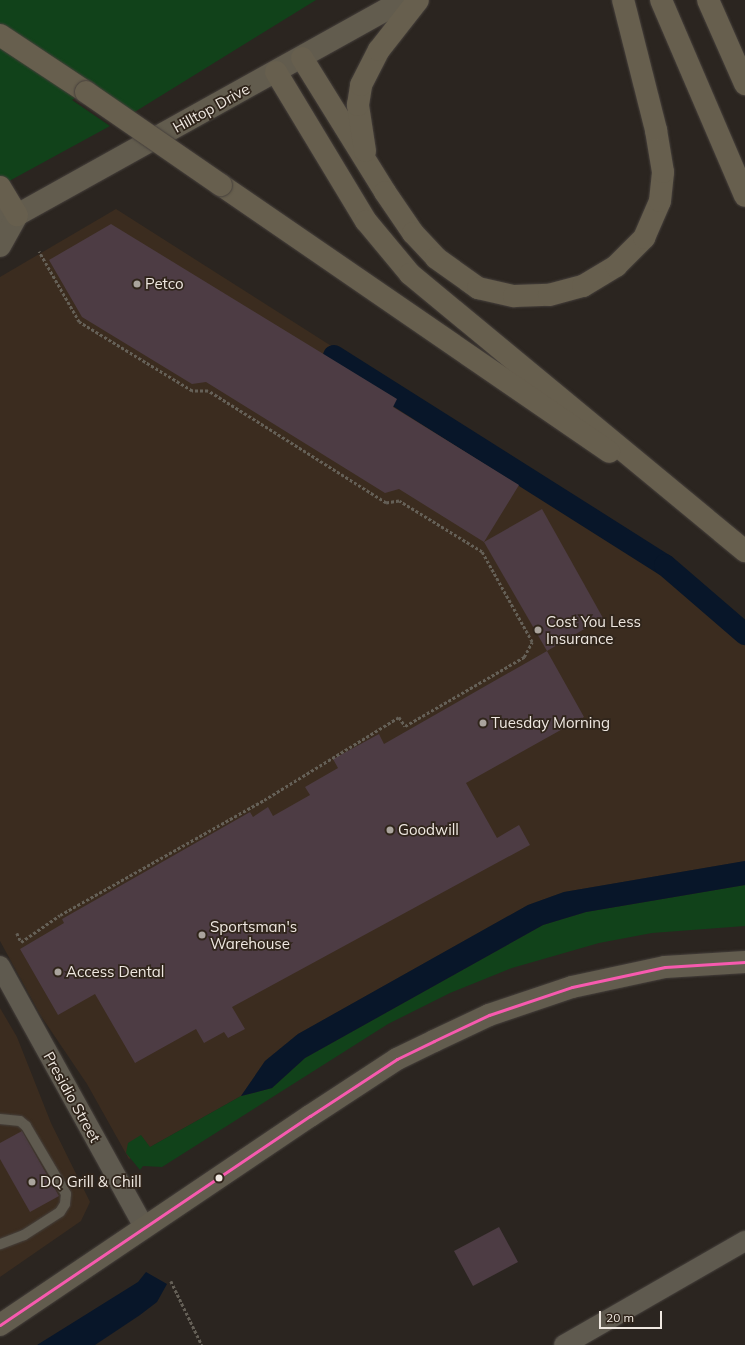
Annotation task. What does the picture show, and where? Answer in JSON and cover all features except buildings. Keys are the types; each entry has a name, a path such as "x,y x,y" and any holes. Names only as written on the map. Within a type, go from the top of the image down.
{"highway":[{"path":"367,162 359,116 361,85 379,50 418,0"},
{"path":"302,58 413,233 436,258 478,288 514,296 549,295 583,286 616,266 644,238 653,221 664,184 656,130 623,0"},
{"path":"661,0 745,196"},
{"path":"708,0 745,84"},
{"path":"724,35 727,0"},
{"path":"0,35 86,92 714,524"},
{"path":"276,72 366,221 390,254 431,294 714,524 745,551"},
{"path":"0,187 9,215"}],"main road":[{"name":"Hilltop Drive","path":"9,215 302,58 403,0"},
{"path":"0,246 9,215"},
{"path":"0,1325 144,1227 397,1059 484,1018 542,996 616,977 705,962 745,962"}],"street":[{"name":"Presidio Street","path":"0,966 144,1227"},
{"path":"564,1345 743,1247"}],"lane":[{"path":"0,1119 20,1121 26,1126 66,1194 65,1204 60,1212 24,1235 0,1244"}],"path":[{"path":"17,933 22,942 60,915 264,800 399,717 405,726 524,657 532,642 482,552 399,501 386,503 208,391 192,391 79,322 39,252"},
{"path":"170,1281 202,1345"}],"shaded area":[{"path":"116,209 402,391 397,400 666,571 745,641 745,861 564,892 528,905 298,1034 265,1061 241,1096 129,1159 87,1084 41,1016 0,941 0,277"},
{"path":"0,1008 17,1037 51,1123 90,1202 81,1221 0,1277"}],"green space":[{"path":"0,0 316,0 133,113 94,86 72,100 110,126 0,186"},
{"path":"745,885 745,926 652,933 599,943 512,968 450,993 388,1024 162,1167 143,1166 140,1170 126,1153 128,1143 141,1135 150,1147 241,1096 272,1088 305,1058 543,925 586,912"}],"water":[{"path":"745,861 745,885 586,912 543,925 305,1058 272,1088 241,1096 265,1061 298,1034 528,905 564,892"},
{"path":"146,1272 167,1284 157,1302 140,1315 95,1345 37,1345 138,1282"}],"waterway":[{"path":"334,356 665,565 745,634"}],"transit line":[{"path":"0,1325 397,1059 489,1015 572,987 665,967 745,962"}],"place":[{"name":"Petco","path":"137,284"},
{"name":"Cost You Less Insurance","path":"538,630"},
{"name":"Tuesday Morning","path":"483,723"},
{"name":"Goodwill","path":"390,830"},
{"name":"Sportsman's Warehouse","path":"202,935"},
{"name":"Access Dental","path":"58,972"},
{"name":"DQ Grill & Chill","path":"32,1182"}]}
